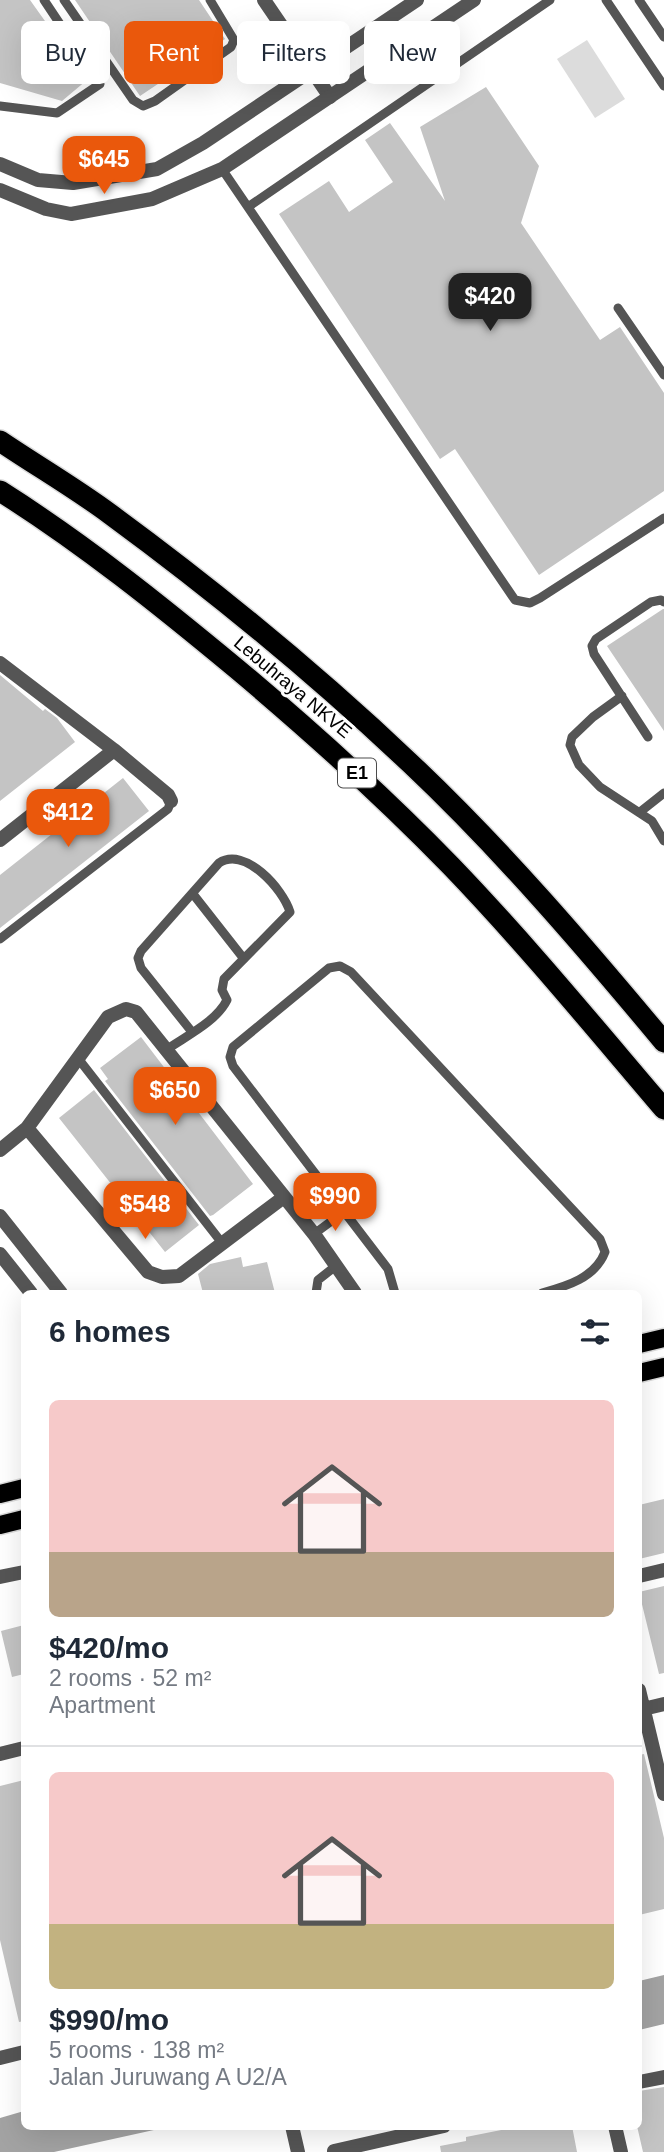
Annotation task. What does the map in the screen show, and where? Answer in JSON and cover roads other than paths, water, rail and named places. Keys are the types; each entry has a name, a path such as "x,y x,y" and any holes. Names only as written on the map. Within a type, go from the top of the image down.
{"highway":[{"name":"Lebuhraya NKVE","path":"0,441 109,513 345,703 490,843 664,1042"},
{"name":"Lebuhraya NKVE","path":"0,491 116,571 192,631 336,753 414,828 471,888 664,1109"}],"main road":[{"path":"642,1343 664,1338"},
{"path":"642,1372 664,1367"},
{"path":"0,1494 21,1489"},
{"path":"0,1525 21,1520"}],"street":[{"path":"264,0 278,21"},
{"path":"350,44 416,0"},
{"path":"0,190 46,209 71,214 152,199 222,169 474,0"},
{"path":"0,164 38,180 73,183 157,169 203,143 291,84"},
{"path":"321,84 330,97"},
{"path":"0,663 114,750 168,795 171,801"},
{"path":"0,841 114,750"},
{"path":"0,1150 27,1128 108,1017 126,1009 136,1012 314,1234 353,1290"},
{"path":"27,1128 148,1272 162,1277 179,1276 284,1196"},
{"path":"0,1216 59,1290"},
{"path":"0,1254 29,1290"},
{"path":"642,1575 664,1570"},
{"path":"0,1577 21,1573"},
{"path":"642,1709 664,1704"},
{"path":"642,1713 664,1794"},
{"path":"0,1754 21,1749"},
{"path":"0,2058 21,2053"},
{"path":"642,2081 664,2077"},
{"path":"293,2130 298,2152"},
{"path":"334,2151 426,2130"},
{"path":"616,2130 621,2152"}],"lane":[{"path":"0,106 57,113 100,84 44,0"},
{"path":"64,0 133,100 143,106 155,102 231,47 234,40 230,31 210,0"},
{"path":"248,206 550,0"},
{"path":"606,0 664,86"},
{"path":"639,0 664,37"},
{"path":"222,169 515,600 530,603 540,598 664,518"},
{"path":"618,308 664,375"},
{"path":"648,737 594,654 592,646 596,639 651,602 664,602"},
{"path":"622,696 593,717 572,737 570,746 579,765 600,787 652,821 664,841"},
{"path":"640,812 664,793"},
{"path":"0,939 168,809 171,801"},
{"path":"166,1049 192,1032 222,1009 227,1000 222,990 224,979 290,912 288,904 262,872 245,861 230,858 219,863 141,951 138,958 141,968 192,1032"},
{"path":"193,894 244,959"},
{"path":"394,1290 388,1269 233,1066 230,1057 233,1047 329,968 340,966 351,971 600,1239 605,1252 601,1261 574,1284 553,1290"},
{"path":"77,1057 222,1243"},
{"path":"314,1234 345,1211"},
{"path":"316,1290 318,1280 337,1265"}]}
